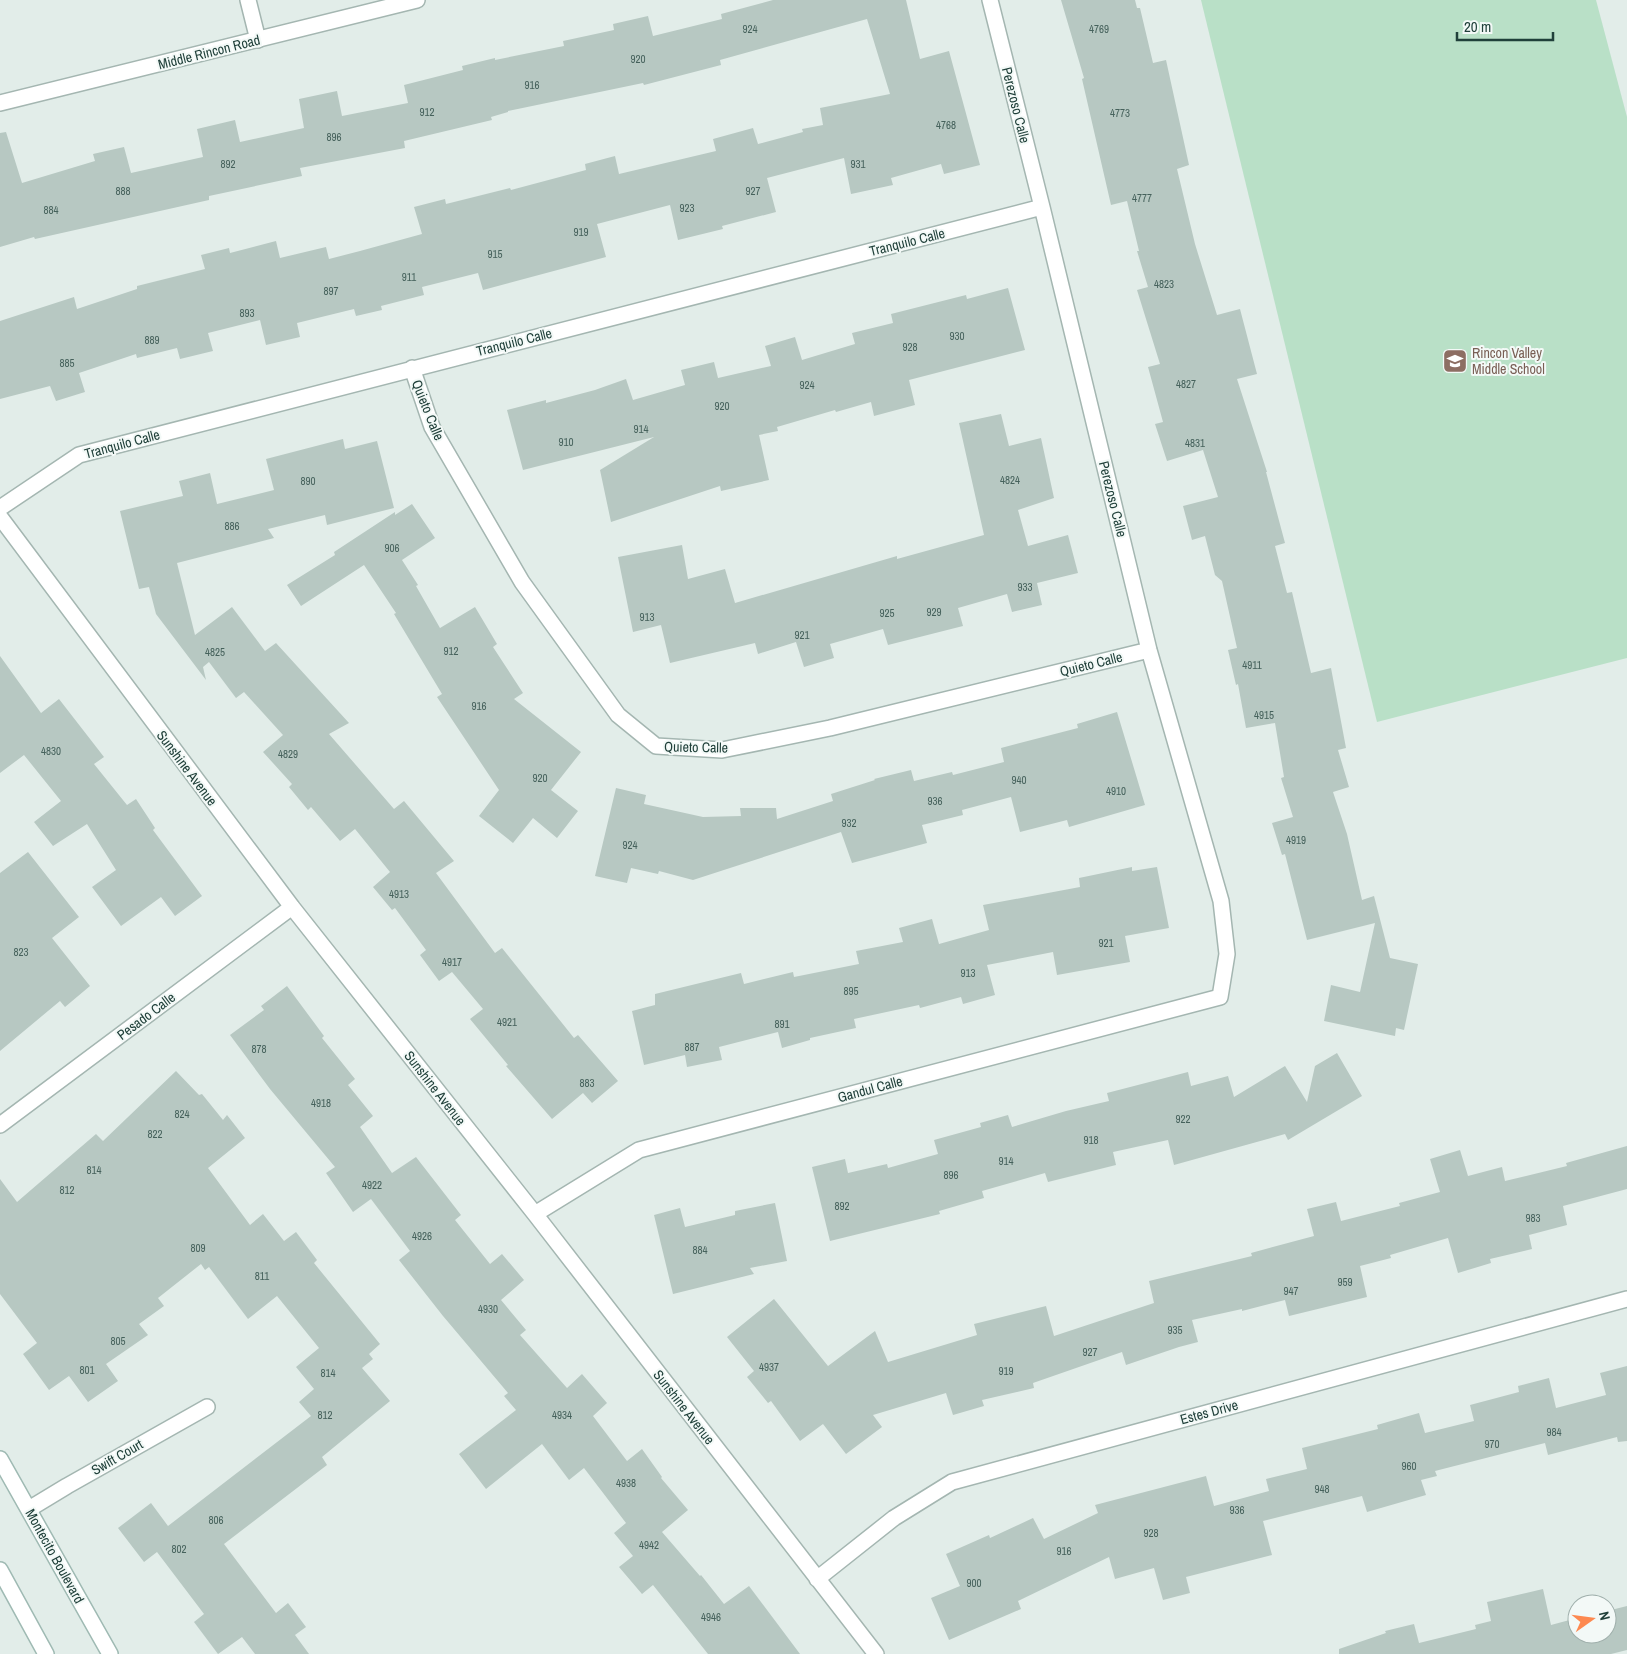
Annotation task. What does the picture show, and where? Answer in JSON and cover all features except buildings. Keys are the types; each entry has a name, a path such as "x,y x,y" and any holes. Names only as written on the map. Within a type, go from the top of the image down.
{"street":[{"path":"248,0 258,40"},
{"name":"Middle Rincon Road","path":"0,103 417,0"},
{"name":"Perezoso Calle","path":"990,0 1149,650 1221,902 1227,954 1220,997"},
{"name":"Tranquilo Calle","path":"0,508 79,455 1042,207"},
{"name":"Quieto Calle","path":"412,368 432,427 522,582 618,715 656,746 722,750 830,728 1149,650"},
{"name":"Sunshine Avenue","path":"0,517 292,906 876,1654"},
{"name":"Pesado Calle","path":"0,1125 292,906"},
{"name":"Gandul Calle","path":"534,1214 639,1150 1220,997"},
{"name":"Estes Drive","path":"817,1579 894,1518 952,1482 1627,1299"},
{"name":"Swift Court","path":"29,1510 67,1486 207,1407"},
{"name":"Montecito Boulevard","path":"0,1459 110,1654"},
{"path":"0,1570 46,1654"}],"green space":[{"name":"Rincon Valley Middle School","path":"1201,0 1596,0 1627,117 1627,658 1377,722"}],"place":[{"name":"Rincon Valley Middle School","path":"1455,361"}]}
